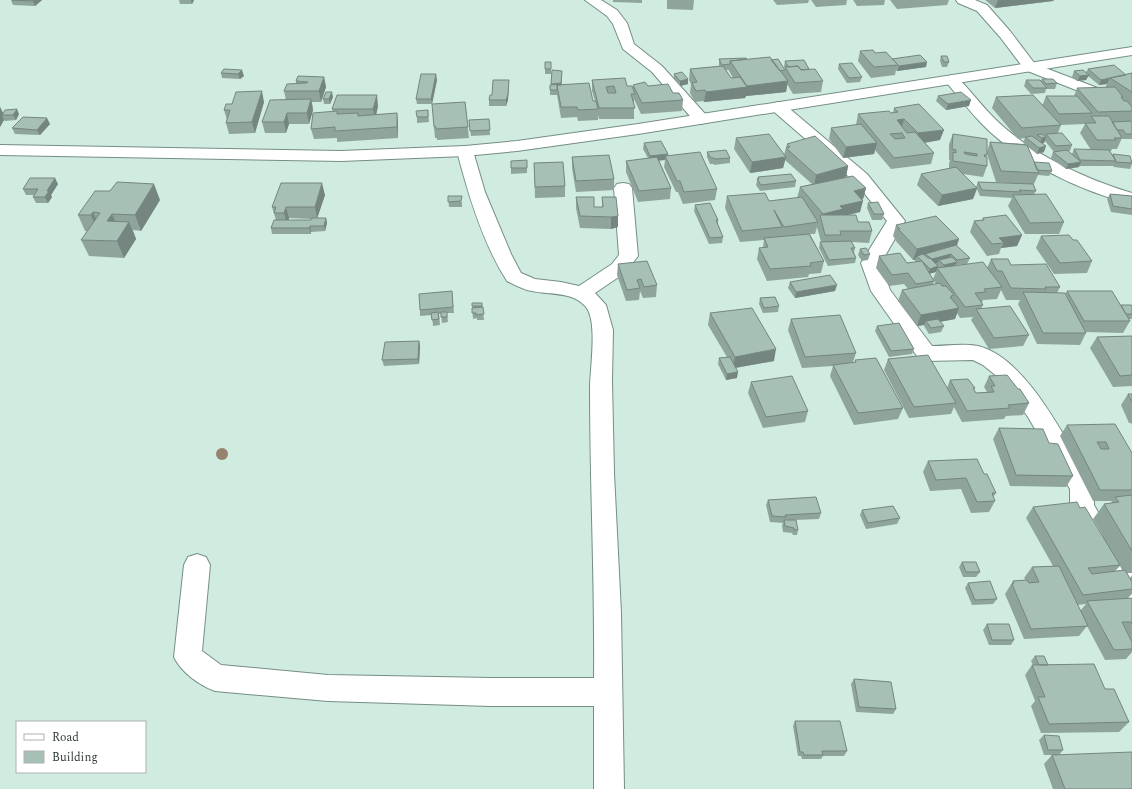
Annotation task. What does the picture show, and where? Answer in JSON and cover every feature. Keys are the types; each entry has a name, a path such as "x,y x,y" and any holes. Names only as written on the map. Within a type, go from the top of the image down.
{"street":[{"path":"592,0 612,13 620,23 628,46 657,69 701,119"},
{"path":"963,0 982,8 1005,34 1030,67 1115,100 1132,112"},
{"path":"0,150 341,156 464,151 569,139 1132,51"},
{"path":"952,80 989,122 1017,146 1064,173 1095,188 1132,199"},
{"path":"778,107 861,178 896,221 871,263 881,291 926,354 976,353 994,361 1026,394 1082,488 1082,506 1132,593"},
{"path":"464,151 476,192 502,254 514,277 532,285 561,288 582,293 596,305 603,330 601,381 602,473 608,613 609,789"},
{"path":"582,293 619,268 629,256 623,188"},
{"path":"197,565 188,658 214,678 328,688 491,692 609,692"}],"building":[{"path":"12,0 34,0 33,1"},
{"path":"873,50 875,53 886,52 898,65 874,67 860,51"},
{"path":"920,55 927,62 899,66 892,59"},
{"path":"941,56 947,56 949,62 944,62"},
{"path":"770,57 788,81 747,86 730,61"},
{"path":"719,59 747,59 730,61 730,64 722,65"},
{"path":"778,59 785,70 780,71 771,60"},
{"path":"804,60 809,69 801,70 798,66 788,67 785,61"},
{"path":"545,62 551,62 551,69 545,69"},
{"path":"852,63 862,77 849,78 839,64"},
{"path":"1114,65 1126,75 1101,80 1088,69"},
{"path":"723,66 731,78 740,77 747,87 706,92 705,90 696,91 692,83 697,82 690,69"},
{"path":"798,66 801,70 815,69 823,81 795,83 785,67"},
{"path":"224,69 242,70 238,74 221,73"},
{"path":"552,70 562,71 561,83 551,84"},
{"path":"1083,70 1089,75 1080,76 1074,71"},
{"path":"682,72 688,79 680,81 674,74"},
{"path":"1132,73 1132,92 1110,78"},
{"path":"421,74 436,74 431,99 416,99"},
{"path":"298,76 324,77 319,91 284,91 287,84 308,82 296,81"},
{"path":"625,78 627,86 632,86 635,94 631,94 635,108 599,108 592,80","holes":["614,86 616,93 608,93 606,87"]},
{"path":"1042,79 1053,79 1057,83 1046,84"},
{"path":"493,80 509,80 506,100 489,100 490,95 492,95"},
{"path":"1026,80 1040,80 1047,88 1033,88"},
{"path":"645,82 648,86 668,84 673,93 679,93 683,100 642,103 633,85"},
{"path":"589,83 593,101 596,101 598,109 578,110 577,107 561,107 557,85"},
{"path":"561,84 557,85 557,90 550,90 550,85"},
{"path":"1115,87 1123,97 1121,97 1124,101 1127,101 1132,107 1132,111 1098,112 1077,88"},
{"path":"262,91 252,122 226,123 230,110 224,110 226,104 232,104 236,92"},
{"path":"326,92 332,92 329,99 323,99"},
{"path":"961,92 971,100 948,104 938,96"},
{"path":"337,95 377,95 373,109 332,109"},
{"path":"1033,95 1061,125 1022,128 996,97"},
{"path":"1046,96 1077,96 1092,113 1059,114"},
{"path":"311,99 307,113 287,113 284,122 262,122 270,100"},
{"path":"465,102 468,127 436,129 436,127 434,127 432,104"},
{"path":"919,104 944,130 918,133 904,119 897,120 907,133 915,132 934,153 894,158 858,114 889,111 891,113 898,112 894,108","holes":["902,133 905,138 895,139 890,134"]},
{"path":"17,109 13,115 2,115 5,110"},
{"path":"428,110 428,117 417,117 416,111"},
{"path":"337,111 337,114 358,113 358,116 397,113 397,127 335,131 335,127 311,129 313,113"},
{"path":"1091,116 1109,116 1122,138 1114,138 1116,140 1097,140 1085,123 1096,123"},
{"path":"23,117 47,118 37,130 12,128"},
{"path":"489,119 490,130 470,131 469,120"},
{"path":"1132,121 1132,134 1126,134 1123,130 1117,130 1112,122"},
{"path":"861,124 877,143 846,147 831,128"},
{"path":"1062,133 1072,145 1056,146 1046,134"},
{"path":"769,134 786,157 752,162 736,138"},
{"path":"953,134 987,139 987,155 984,155 987,157 987,166 953,161 953,152 956,153 956,150 952,149","holes":["964,152 977,154 977,156 965,154"]},
{"path":"1042,134 1046,137 1042,138 1037,135"},
{"path":"815,136 848,166 816,175 786,148 790,147 787,144"},
{"path":"1032,136 1046,146 1039,148 1025,137"},
{"path":"661,141 668,154 650,156 644,143"},
{"path":"990,142 1027,145 1039,173 1001,171"},
{"path":"1074,149 1109,150 1116,161 1080,160"},
{"path":"726,150 730,158 711,158 707,152"},
{"path":"1067,150 1081,162 1068,164 1053,152"},
{"path":"700,152 717,189 684,192 680,181 677,181 665,156"},
{"path":"1113,154 1130,156 1132,163 1116,162"},
{"path":"609,155 614,179 576,181 572,157"},
{"path":"657,157 671,188 639,191 626,161"},
{"path":"527,160 527,168 511,168 511,161"},
{"path":"563,162 565,186 535,187 534,163"},
{"path":"1034,162 1049,163 1052,171 1037,170"},
{"path":"956,167 977,188 942,195 921,174"},
{"path":"791,174 796,181 761,185 757,179 759,179 758,177"},
{"path":"853,176 866,188 854,191 863,201 840,206 843,209 823,214 800,187"},
{"path":"30,178 55,178 45,197 33,197 38,189 23,189"},
{"path":"117,182 154,184 135,215 112,214 107,221 129,222 117,241 81,240 100,213 93,212 91,215 78,215 95,191 110,191"},
{"path":"978,182 1033,184 1036,191 1019,190 1021,192 982,190"},
{"path":"281,183 322,183 315,207 286,207 284,213 274,213 276,207 272,207"},
{"path":"765,193 769,201 802,197 818,222 784,227 774,210 782,227 742,231 727,196"},
{"path":"1046,194 1064,222 1030,223 1013,195"},
{"path":"1110,194 1132,196 1132,209 1113,206"},
{"path":"448,196 462,196 461,201 448,202"},
{"path":"576,197 594,197 594,207 603,207 602,197 616,197 618,216 580,216"},
{"path":"878,202 884,214 874,214 868,203"},
{"path":"710,203 718,220 716,220 723,237 710,238 695,205"},
{"path":"820,215 856,215 858,222 869,222 872,231 840,231 841,235 825,235"},
{"path":"1006,215 1022,235 999,238 1004,243 992,244 974,221 984,220 983,218"},
{"path":"936,216 959,239 917,249 896,225"},
{"path":"312,218 326,218 324,226 310,226 309,228 271,228 274,220 311,220"},
{"path":"809,234 824,261 810,263 811,266 770,269 759,248 768,247 764,238"},
{"path":"1069,235 1073,240 1077,240 1092,261 1060,263 1041,236"},
{"path":"851,241 855,248 851,248 856,258 829,260 820,242"},
{"path":"956,245 970,258 957,260 951,254 932,259 925,254"},
{"path":"866,248 870,254 864,255 860,249"},
{"path":"900,253 907,263 922,261 934,281 916,284 908,273 892,275 879,256"},
{"path":"923,254 930,258 938,266 930,269 917,256"},
{"path":"952,257 957,262 944,265 939,260"},
{"path":"991,259 1008,259 1011,265 1046,264 1060,287 1045,287 1046,289 1011,288 1002,271 997,271"},
{"path":"647,261 657,285 644,287 641,279 637,280 640,288 627,290 618,264"},
{"path":"983,262 1002,287 984,289 986,292 975,293 983,305 965,307 937,268"},
{"path":"830,275 837,285 796,292 790,282"},
{"path":"940,283 942,286 946,286 954,295 950,297 959,308 921,315 902,290"},
{"path":"452,291 453,307 420,310 419,294"},
{"path":"1067,291 1112,291 1130,321 1084,321"},
{"path":"1023,292 1065,293 1086,333 1043,333"},
{"path":"775,297 779,306 764,308 760,298"},
{"path":"472,303 482,303 482,306 472,306"},
{"path":"1121,305 1131,305 1132,314 1126,314"},
{"path":"1010,306 1029,335 994,338 976,309"},
{"path":"483,307 484,314 476,315 476,313 472,313 472,308"},
{"path":"752,308 776,349 735,357 710,313"},
{"path":"438,312 439,319 432,320 431,313"},
{"path":"441,312 447,312 447,317 441,317"},
{"path":"840,315 856,353 805,357 791,319"},
{"path":"938,319 944,326 931,328 926,321"},
{"path":"899,323 914,349 891,351 877,326"},
{"path":"1132,336 1132,375 1120,376 1097,337"},
{"path":"419,341 418,359 382,360 385,342"},
{"path":"928,355 956,403 914,407 888,359"},
{"path":"730,357 738,372 727,374 719,358"},
{"path":"876,358 903,408 858,413 833,365 856,362 855,360"},
{"path":"1007,375 1018,389 1020,389 1029,403 1008,405 1010,408 967,411 950,380 968,379 975,388 973,388 976,393 994,392 991,386 995,386 989,376"},
{"path":"792,376 808,411 766,417 751,382"},
{"path":"1128,394 1132,394 1132,402"},
{"path":"1115,424 1132,453 1132,490 1100,490 1067,425","holes":["1097,442 1106,442 1109,449 1101,449"]},
{"path":"999,428 1043,429 1049,443 1058,444 1073,476 1016,475"},
{"path":"977,459 984,474 987,474 996,493 992,493 995,501 977,502 966,478 936,480 928,461"},
{"path":"1132,495 1132,551 1104,504 1119,502 1115,497"},
{"path":"816,497 821,513 785,515 786,517 772,516 768,500"},
{"path":"1077,502 1080,508 1085,507 1120,565 1088,568 1092,574 1125,570 1132,582 1132,589 1083,595 1033,507"},
{"path":"893,506 900,518 868,523 862,510"},
{"path":"784,520 796,520 798,530 785,526"},
{"path":"962,562 976,562 980,572 966,572"},
{"path":"1059,566 1088,626 1031,629 1012,584 1014,583 1013,581 1027,580 1029,583 1039,582 1032,567"},
{"path":"990,581 997,599 975,600 968,583"},
{"path":"1132,598 1132,624 1131,622 1122,622 1132,642 1132,649 1114,650 1087,601"},
{"path":"987,624 1009,624 1014,640 992,640"},
{"path":"1035,656 1044,656 1048,665 1039,665"},
{"path":"1094,664 1105,689 1114,689 1129,722 1049,724 1038,697 1045,697 1032,665"},
{"path":"854,679 891,682 896,709 859,707"},
{"path":"795,721 840,721 847,751 822,751 823,755 804,755 803,752 800,752"},
{"path":"1044,735 1059,736 1063,750 1048,750"},
{"path":"1132,752 1132,789 1065,789 1052,755"}]}
